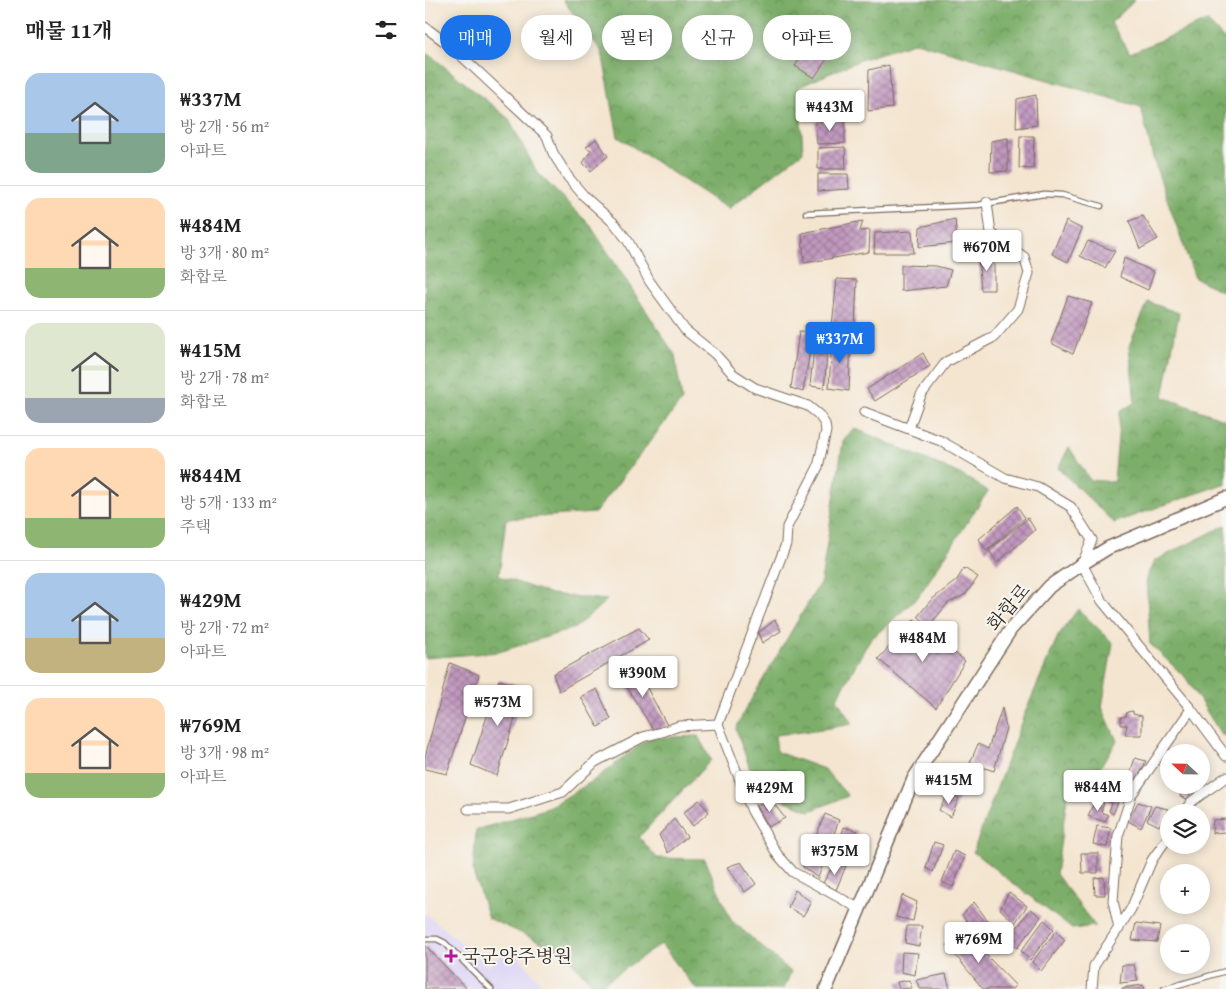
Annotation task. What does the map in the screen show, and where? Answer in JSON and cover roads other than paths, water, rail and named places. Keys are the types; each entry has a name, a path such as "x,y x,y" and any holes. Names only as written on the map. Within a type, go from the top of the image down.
{"main road":[{"name":"화합로","path":"826,989 914,778 1011,629 1050,586 1108,548 1226,498"}],"street":[{"path":"425,27 453,48 547,136 553,154 568,177 583,196 615,224 628,241 650,282 685,330 715,354 733,374 755,388 808,406 819,415 825,424 826,431 818,467 787,527 786,544 718,724 752,811 777,854 793,872 860,909"},
{"path":"909,428 921,395 946,362 994,337 1017,309 1029,273 1024,257 991,233 987,202"},
{"path":"864,412 941,441 1005,478 1038,487 1071,507 1092,540 1082,564 1102,601 1191,709 1226,756"},
{"path":"1119,929 1113,902 1118,836 1132,794 1191,709"},
{"path":"468,809 509,809 563,792 595,762 643,736 679,726 718,724"},
{"path":"1190,804 1226,777"},
{"path":"1092,989 1094,966 1131,908 1152,860 1160,849"}],"lane":[{"path":"807,213 978,205 1044,194 1062,195 1101,206"},
{"path":"425,939 437,939 445,943 491,989"},
{"path":"1164,989 1226,971"}],"place":[{"name":"국군양주병원","path":"451,956"}]}
